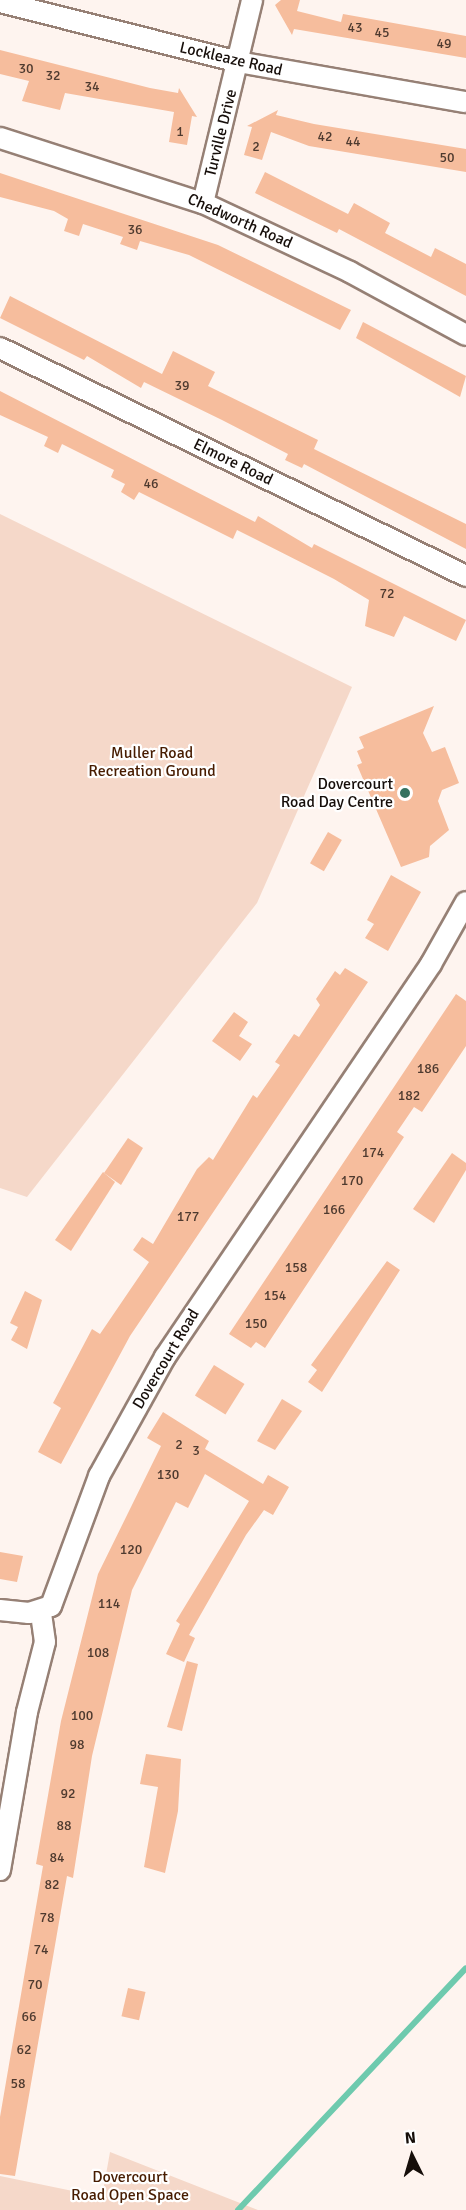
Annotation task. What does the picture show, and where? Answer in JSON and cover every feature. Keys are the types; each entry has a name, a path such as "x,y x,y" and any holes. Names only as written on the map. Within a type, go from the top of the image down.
{"street":[{"name":"Turville Drive","path":"203,203 252,0"},
{"name":"Lockleaze Road","path":"0,2 238,62 466,102"},
{"name":"Chedworth Road","path":"0,138 203,203 350,272 466,335"},
{"name":"Elmore Road","path":"0,348 466,576"},
{"name":"Dovercourt Road","path":"41,1612 55,1599 99,1476 165,1357 431,964 466,902"},
{"path":"0,1610 41,1612 45,1642 27,1712 0,1870"}],"green space":[{"name":"Muller Road Recreation Ground","path":"0,514 352,687 257,903 27,1197 0,1188"},
{"name":"Dovercourt Road Open Space","path":"110,2152 258,2210 0,2210 0,2176 102,2197"}],"building":[{"path":"281,0 300,0 297,11 341,22 343,14 466,36 466,58 294,29 292,35 275,5"},
{"path":"0,50 150,88 178,93 179,88 197,117 192,116 187,145 169,142 174,112 65,93 60,110 22,101 29,81 0,74"},
{"path":"278,110 276,115 314,124 466,149 466,172 309,146 271,132 262,160 244,155 252,127 247,126"},
{"path":"265,172 348,214 354,203 390,223 385,233 431,257 435,248 466,264 466,296 339,229 337,233 255,193"},
{"path":"0,173 218,245 351,310 340,330 189,255 140,241 137,250 120,244 123,237 83,224 79,236 64,231 68,219 54,211 0,197"},
{"path":"10,296 162,374 173,351 215,372 208,386 318,440 314,449 466,524 466,549 304,464 302,468 285,460 288,454 222,420 144,382 141,388 87,356 84,360 0,318"},
{"path":"363,322 466,376 460,397 356,338"},
{"path":"0,391 255,522 258,516 312,548 314,544 466,620 456,641 404,616 394,637 365,626 369,600 334,579 237,530 233,539 139,492 134,500 121,492 125,484 111,477 114,470 62,444 58,453 44,446 48,437 0,415"},
{"name":"Dovercourt Road Day Centre","path":"434,706 423,733 432,752 445,747 459,783 442,790 438,801 449,830 430,846 429,857 401,867 357,765 362,763 357,751 364,748 359,737"},
{"path":"328,832 342,840 324,871 310,863"},
{"path":"391,875 421,892 388,951 365,938 374,924 367,920"},
{"path":"345,968 368,982 130,1336 61,1464 38,1452 61,1408 53,1403 92,1329 100,1334 149,1262 133,1250 142,1237 153,1244 197,1169 209,1157 213,1160 253,1095 257,1098 280,1065 275,1062 294,1034 299,1037 320,1005 316,999 335,971 340,975"},
{"path":"456,994 466,1001 466,1046 422,1112 414,1107 397,1132 404,1137 265,1348 256,1342 251,1348 229,1334"},
{"path":"234,1012 248,1022 239,1036 252,1044 240,1061 212,1041"},
{"path":"128,1138 143,1148 121,1185 104,1173"},
{"path":"452,1153 466,1163 466,1170 434,1223 413,1209"},
{"path":"103,1172 115,1182 71,1251 55,1240"},
{"path":"387,1261 400,1270 322,1392 308,1382 317,1370 311,1365"},
{"path":"25,1291 42,1300 27,1349 11,1340 18,1327 10,1323"},
{"path":"214,1365 245,1384 225,1415 195,1396"},
{"path":"282,1399 302,1411 275,1450 257,1441"},
{"path":"163,1412 209,1441 205,1449 263,1484 268,1475 289,1487 273,1515 264,1510 246,1535 189,1635 195,1638 184,1662 166,1654 180,1624 176,1621 249,1501 205,1474 188,1508 176,1502 132,1590 92,1756 73,1878 67,1876 15,2176 0,2174 0,2117 43,1866 36,1864 61,1721 98,1574 161,1446 147,1438"},
{"path":"0,1552 23,1556 17,1582 0,1579"},
{"path":"187,1661 198,1664 182,1731 167,1727"},
{"path":"146,1754 181,1759 178,1811 165,1873 144,1867 158,1787 140,1784"},
{"path":"128,1988 146,1992 139,2020 121,2016"}],"waterway":[{"path":"238,2210 466,1968"}],"place":[{"name":"Dovercourt Road Day Centre","path":"405,793"}]}
